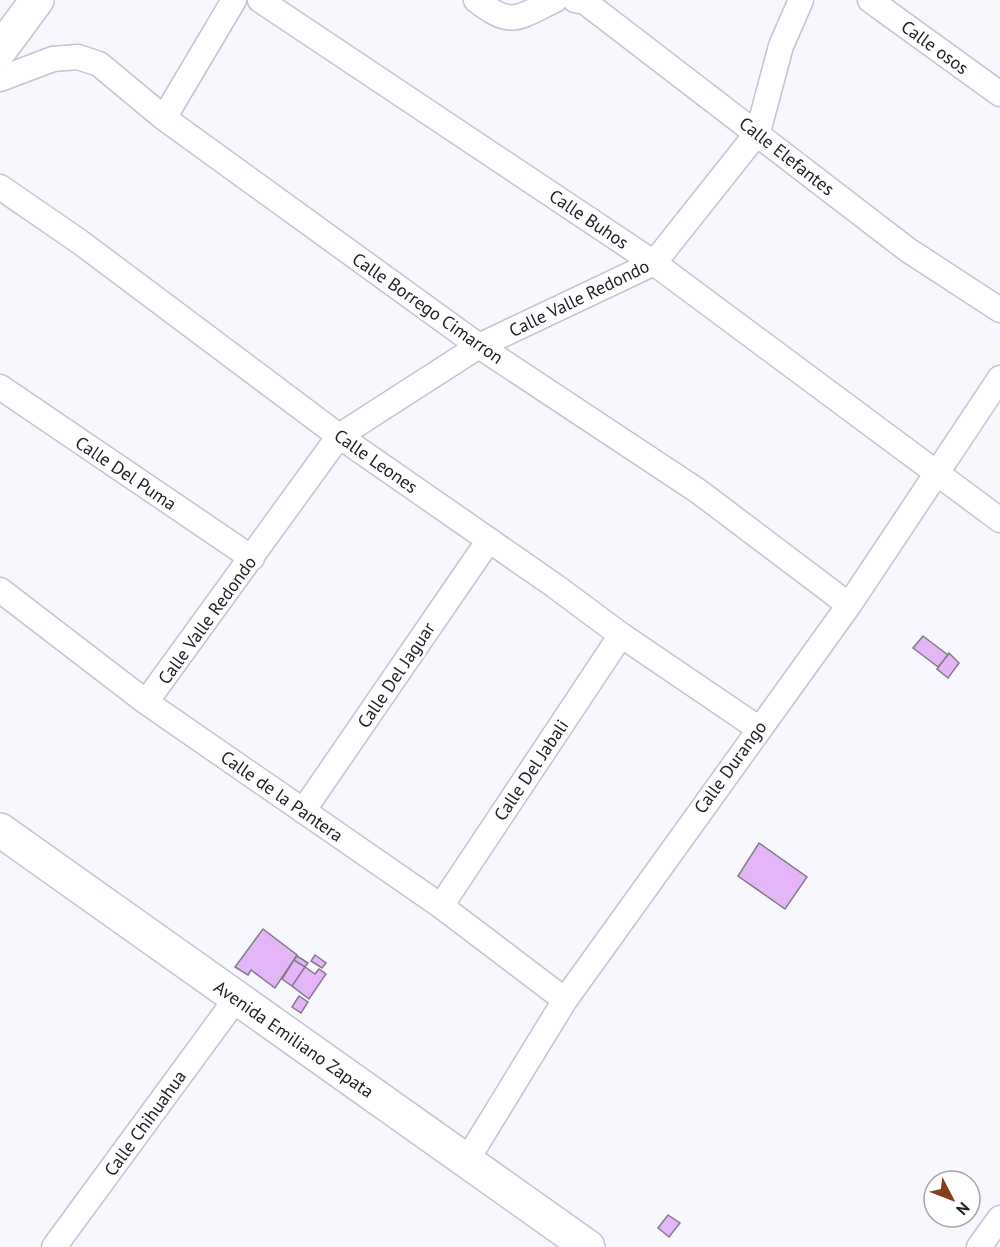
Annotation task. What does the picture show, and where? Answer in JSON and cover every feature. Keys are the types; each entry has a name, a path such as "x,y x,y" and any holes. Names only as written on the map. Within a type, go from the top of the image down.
{"main road":[{"path":"0,50 37,0"},
{"name":"Avenida Emiliano Zapata","path":"0,830 588,1247"}],"street":[{"path":"164,118 234,0"},
{"name":"Calle Buhos","path":"260,0 654,262 1000,520"},
{"path":"476,0 495,15 515,19 555,0"},
{"name":"Calle Elefantes","path":"575,0 585,2 758,132 908,250 1000,310"},
{"name":"Calle Valle Redondo","path":"146,702 339,436 478,345 654,262 758,132 781,46 801,0"},
{"name":"Calle osos","path":"870,0 1000,94"},
{"name":"Calle Borrego Cimarron","path":"0,79 53,58 78,57 99,64 164,118 478,345 698,491 849,605"},
{"name":"Calle Leones","path":"0,187 80,242 339,436 621,635 758,728"},
{"name":"Calle Durango","path":"467,1160 565,1000 758,728 849,605 1000,378"},
{"name":"Calle Del Puma","path":"0,387 252,558"},
{"name":"Calle Del Jaguar","path":"303,811 489,540"},
{"name":"Calle de la Pantera","path":"0,591 146,702 441,906 565,1000"},
{"name":"Calle Del Jabali","path":"441,906 621,635"},
{"name":"Calle Chihuahua","path":"54,1247 236,999"},
{"path":"979,1247 1000,1218"}],"building":[{"path":"923,636 948,655 938,667 913,648"},
{"path":"949,653 959,663 948,678 937,669"},
{"path":"759,843 807,877 785,909 738,876"},
{"path":"263,929 297,955 275,988 251,970 248,975 235,967"},
{"path":"315,955 326,963 322,968 311,961"},
{"path":"297,956 308,963 305,967 294,960"},
{"path":"294,960 305,967 292,986 282,979"},
{"path":"305,967 315,974 319,969 326,974 309,999 292,986"},
{"path":"299,996 308,1002 301,1013 292,1007"},
{"path":"668,1215 680,1223 669,1237 658,1228"}]}
